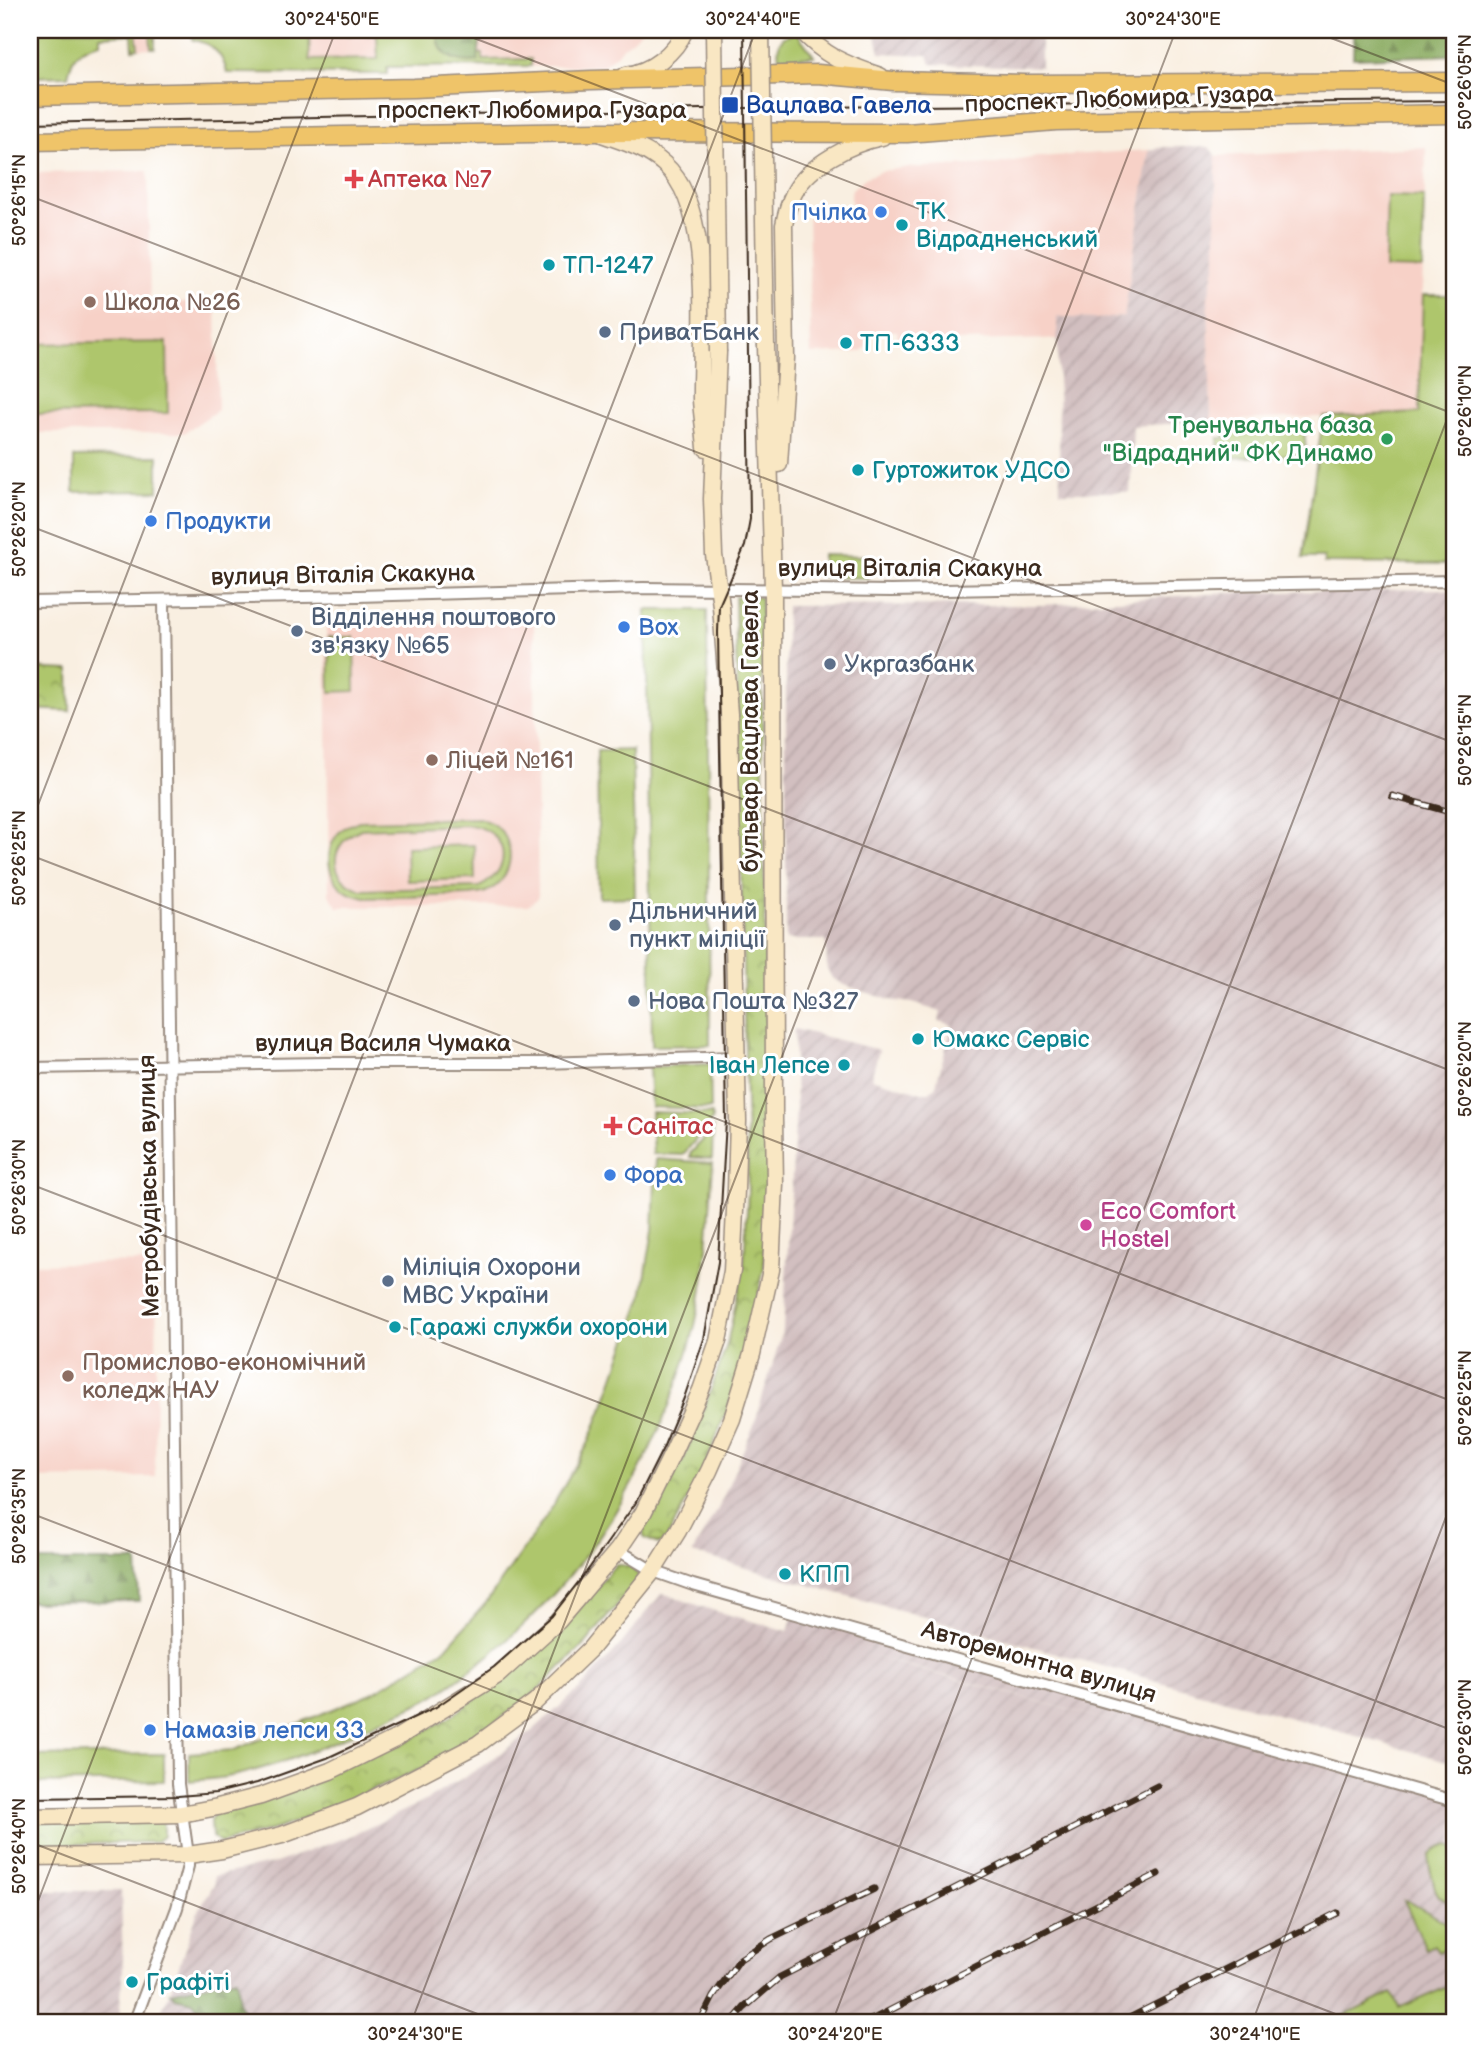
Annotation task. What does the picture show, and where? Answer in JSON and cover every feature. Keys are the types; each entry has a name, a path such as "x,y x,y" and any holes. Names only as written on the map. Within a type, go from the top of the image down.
{"main road":[{"path":"591,80 635,74 647,69 673,49 685,30"},
{"name":"бульвар Вацлава Гавела","path":"30,1817 181,1814 261,1796 330,1772 439,1713 498,1675 527,1651 558,1621 618,1550 643,1513 701,1390 718,1341 732,1271 738,1121 729,715 719,589 713,555 712,499 718,352 714,30"},
{"name":"бульвар Вацлава Гавела","path":"30,1857 188,1855 222,1850 282,1835 357,1807 478,1744 536,1702 590,1649 653,1571 684,1519 732,1419 752,1354 771,1270 775,1184 773,589 761,30"},
{"path":"801,30 821,51 839,62 893,81"},
{"name":"проспект Любомира Гузара","path":"30,96 414,88 818,74 893,81 1026,84 1454,82"},
{"name":"проспект Любомира Гузара","path":"30,141 596,132 907,133 1056,121 1454,114"},
{"path":"596,132 647,152 666,166 683,189 693,212 701,258 702,404 712,499"},
{"path":"771,525 776,503 786,358 784,225 788,208 799,187 810,174 833,156 866,140 907,133"}],"street":[{"name":"вулиця Віталія Скакуна","path":"30,602 643,588 891,591 1454,581"},
{"name":"Метробудівська вулиця","path":"134,2023 177,1908 188,1866 178,1784 164,600"},
{"name":"вулиця Василя Чумака","path":"30,1068 326,1063 543,1063 736,1057"},
{"name":"Авторемонтна вулиця","path":"618,1550 653,1571 693,1586 1454,1801"}],"shaded area":[{"path":"30,30 642,30 603,66 387,67 387,74 227,73 225,62 216,49 193,40 192,31 155,33 155,48 133,49 132,34 101,36 100,43 77,53 70,64 68,76 30,77"},
{"path":"868,30 1041,30 1041,67 931,64 928,55 880,53 876,36"},
{"path":"1164,147 1209,147 1216,156 1216,262 1208,297 1211,421 1133,426 1130,492 1060,492 1057,317 1124,317 1149,150"},
{"path":"1426,147 1419,413 1211,421 1208,297 1216,262 1216,156"},
{"path":"1149,150 1124,317 1057,317 1058,339 898,342 897,331 867,332 866,348 859,352 811,354 808,209 853,208 850,198 852,189 865,178 882,171"},
{"name":"Школа №26","path":"148,171 150,303 216,301 218,410 184,433 30,433 30,173"},
{"path":"1454,590 1454,1763 692,1553 719,1507 754,1425 783,1330 796,1109 794,1029 879,1050 871,1078 919,1092 930,1092 936,1085 952,1025 939,1021 941,1012 912,1003 890,1000 844,985 834,979 827,970 826,940 786,940 786,606 1043,605 1225,593"},
{"name":"Ліцей №161","path":"534,623 538,898 528,906 338,907 329,895 326,625"},
{"name":"Промислово-економічний коледж НАУ","path":"157,1262 155,1477 30,1479 30,1264"},
{"path":"662,1593 788,1631 793,1614 1454,1796 1454,2023 156,2023 170,1992 198,1911 215,1883 214,1876 276,1863 353,1835 425,1801 481,1767 532,1731 582,1687","holes":["862,1653 1195,1744 925,1671"]},
{"path":"30,1891 121,1891 123,1970 117,2023 30,2023"}],"green space":[{"path":"30,30 136,30 138,48 133,49 132,34 100,36 100,43 87,47 78,54 68,76 30,77"},
{"path":"150,30 313,30 313,35 309,35 310,60 378,59 377,35 326,35 326,30 459,30 478,53 483,54 483,60 531,59 531,66 387,67 387,74 227,73 219,55 206,44 193,40 192,31 155,33 155,48 151,48"},
{"path":"438,30 481,30 478,61 462,61 448,56 440,46"},
{"path":"1354,30 1454,30 1454,55 1353,58"},
{"path":"797,33 814,56 779,58 781,40 787,35"},
{"path":"1387,196 1424,197 1422,269 1385,268"},
{"name":"Тренувальна база \"Відрадний\" ФК Динамо","path":"1423,295 1454,295 1454,564 1324,563 1324,558 1303,558 1323,417 1419,413"},
{"path":"167,342 168,413 30,414 30,344"},
{"path":"1304,426 1306,454 1226,458 1225,455 1219,455 1218,438 1225,438 1224,430"},
{"path":"158,456 158,491 74,492 74,457"},
{"path":"822,555 868,556 868,578 822,577"},
{"path":"735,597 761,597 768,1194 764,1268 746,1350 728,1407 704,1468 667,1538 659,1544 644,1538 643,1529 684,1458 708,1398 727,1344 744,1264 748,1192"},
{"path":"646,610 707,610 710,1045 652,1046"},
{"path":"329,637 354,637 355,691 330,692"},
{"path":"30,668 69,670 70,711 30,709"},
{"path":"632,750 635,897 599,898 597,751"},
{"path":"479,818 502,832 510,851 510,861 495,887 480,894 365,898 353,895 335,880 329,862 332,844 337,835 359,821","holes":["466,825 491,833 498,841 502,860 499,870 479,887 361,890 350,884 337,869 338,851 350,835 361,829"]},
{"path":"474,845 475,879 407,881 406,847"},
{"path":"710,1064 711,1109 651,1107 649,1067"},
{"path":"651,1112 712,1114 712,1120 683,1155 653,1154"},
{"path":"713,1129 712,1159 690,1157 690,1154"},
{"path":"656,1159 713,1163 701,1297 691,1341 658,1431 614,1515 587,1554 557,1591 524,1625 474,1667 428,1699 332,1743 279,1763 226,1777 189,1781 189,1753 234,1750 372,1693 446,1648 486,1603 548,1514 587,1446 603,1408 642,1297 653,1230"},
{"path":"30,1561 137,1561 139,1601 30,1602"},
{"path":"616,1564 631,1567 640,1577 586,1643 531,1696 476,1736 423,1768 279,1828 220,1843 212,1837 211,1821 214,1813 398,1746 449,1718 504,1678 565,1625"},
{"path":"164,1754 164,1781 30,1783 30,1756"},
{"path":"30,1820 163,1822 163,1836 156,1842 30,1845"},
{"path":"1449,1845 1454,1847 1454,1905 1437,1892 1429,1861 1432,1853"},
{"path":"1404,1900 1454,1927 1454,1945 1438,1952 1434,1945 1426,1949"},
{"path":"237,1978 240,2004 249,2023 201,2023 199,2022 202,2015 193,2001 175,1997 170,1992"},
{"path":"1454,1984 1453,2023 1338,2023 1337,2019 1392,1993 1399,2008"}],"tram line":[{"path":"30,1798 216,1793 257,1783 327,1758 436,1707 494,1667 552,1616 635,1504 684,1398 704,1339 718,1262 726,1121 718,632 719,606 745,546 750,519 744,30"},
{"path":"30,123 802,107 1454,101"}],"railway":[{"path":"1392,796 1454,813"},
{"path":"731,2023 780,1977 1157,1786"},
{"path":"865,2023 1158,1874"},
{"path":"700,2023 713,1997 740,1959 771,1939 874,1889"},
{"path":"1119,2023 1337,1913"}],"place":[{"name":"Вацлава Гавела","path":"730,105"},
{"name":"Аптека №7","path":"354,179"},
{"name":"Пчілка","path":"881,212"},
{"name":"ТК Відрадненський","path":"902,225"},
{"name":"ТП-1247","path":"549,265"},
{"name":"Школа №26","path":"90,302"},
{"name":"ПриватБанк","path":"605,332"},
{"name":"ТП-6333","path":"846,343"},
{"name":"Тренувальна база \"Відрадний\" ФК Динамо","path":"1387,439"},
{"name":"Гуртожиток УДСО","path":"858,470"},
{"name":"Продукти","path":"151,521"},
{"name":"Box","path":"624,627"},
{"name":"Відділення поштового зв'язку №65","path":"297,631"},
{"name":"Укргазбанк","path":"830,664"},
{"name":"Ліцей №161","path":"432,760"},
{"name":"Дільничний пункт міліції","path":"615,925"},
{"name":"Нова Пошта №327","path":"634,1001"},
{"name":"Юмакс Сервіс","path":"918,1039"},
{"name":"Іван Лепсе","path":"844,1065"},
{"name":"Санітас","path":"613,1126"},
{"name":"Фора","path":"610,1175"},
{"name":"Eco Comfort Hostel","path":"1086,1225"},
{"name":"Міліція Охорони МВС України","path":"388,1281"},
{"name":"Гаражі служби охорони","path":"395,1327"},
{"name":"Промислово-економічний коледж НАУ","path":"68,1376"},
{"name":"КПП","path":"785,1574"},
{"name":"Намазів лепси 33","path":"150,1730"},
{"name":"Графіті","path":"132,1982"}]}
